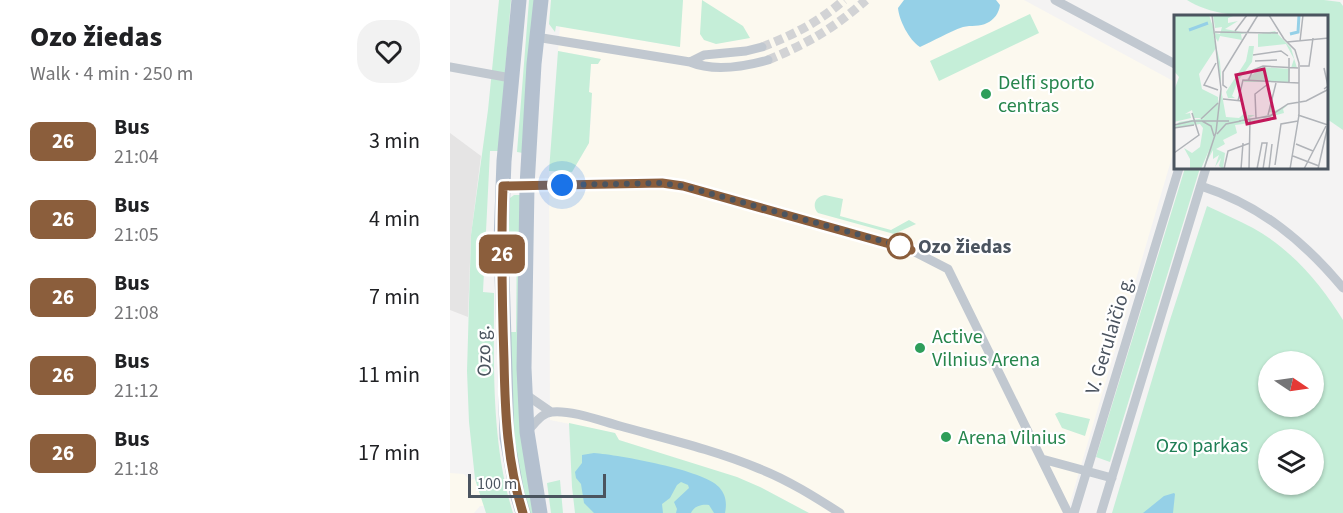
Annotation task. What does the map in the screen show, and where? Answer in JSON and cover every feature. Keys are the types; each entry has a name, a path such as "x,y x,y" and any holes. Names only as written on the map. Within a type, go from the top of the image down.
{"main road":[{"name":"Ozo g.","path":"519,0 503,186 501,253 507,438 516,493 523,513"},
{"name":"Ozo g.","path":"540,513 527,432 524,276 536,37 541,0"}],"street":[{"path":"1055,0 1174,63"},
{"path":"536,37 690,62 703,68 726,68 768,60"},
{"path":"690,62 704,55 746,51 762,46"},
{"path":"450,67 511,78"},
{"name":"V. Gerulaičio g.","path":"1074,513 1178,170"},
{"path":"1101,513 1205,170"},
{"path":"503,186 662,183 683,186 899,246 928,257 948,269 1068,513"},
{"path":"1201,186 1247,205 1278,224 1322,263 1343,288"},
{"path":"525,394 551,412 615,425 747,463 778,477 840,513"},
{"path":"527,432 543,415 551,412"},
{"path":"1042,459 1112,478"}],"shaded area":[{"path":"683,0 1024,0 1174,81 1174,150 1067,513 809,513 760,487 619,440 615,433 550,420 549,171 572,172 589,143 592,103 589,93 591,63 600,59 558,51 560,26 679,47"},
{"path":"450,133 481,156 471,235 468,317 450,310"},
{"path":"450,473 464,474 470,480 475,479 485,506 480,506 474,513 450,513"}],"green space":[{"path":"499,0 511,0 499,151 490,151 483,292 494,293 497,432 513,513 486,513 475,479 467,371 471,235 488,110"},
{"path":"529,0 536,0 523,153 517,152"},
{"path":"551,0 683,0 680,47 556,26 555,32 549,24"},
{"path":"702,0 743,26 750,38 716,44 704,40 700,34"},
{"path":"1187,0 1340,2 1343,6 1343,130 1328,120 1328,15 1236,15 1201,7"},
{"path":"1030,14 1039,33 939,81 930,61"},
{"path":"558,51 601,59 598,64 591,64 589,143 572,172 549,171"},
{"path":"1184,170 1199,170 1110,462 1096,457"},
{"path":"514,195 521,195 533,513 528,513 515,467 508,332 516,332 517,235 508,234 510,198"},
{"path":"825,195 843,199 840,216 891,230 909,220 916,224 894,234 818,213 815,207 816,201"},
{"name":"Ozo parkas","path":"1207,206 1247,225 1280,246 1304,268 1325,293 1343,320 1343,513 1112,513"},
{"path":"1059,412 1090,419 1085,436 1062,428 1055,414"},
{"path":"569,423 615,433 619,440 737,477 809,513 575,513"},
{"path":"560,480 563,513 551,513 547,483"}],"water":[{"path":"904,0 996,0 1000,5 990,22 963,27 920,47 908,35 900,18 898,8"},
{"path":"594,453 660,464 697,475 719,487 726,502 725,513 714,513 709,505 701,505 691,513 676,513 674,502 689,488 681,482 670,498 662,504 663,513 594,513 584,503 581,484 575,472 582,463 582,455"},
{"path":"1174,493 1173,513 1143,513 1164,496"}],"tunnel":[{"path":"762,47 805,27 844,0"},
{"path":"768,60 820,34 866,0"}],"bus line":[{"name":"26","path":"523,513 516,493 507,438 501,241 503,186 662,183 683,186 911,250"}],"place":[{"name":"Delfi sporto centras","path":"986,94"},
{"name":"Ozo žiedas","path":"900,246"},
{"name":"Active Vilnius Arena","path":"920,348"},
{"name":"Arena Vilnius","path":"946,437"}],"route":[{"path":"562,185 662,183 683,186 900,246"}]}
